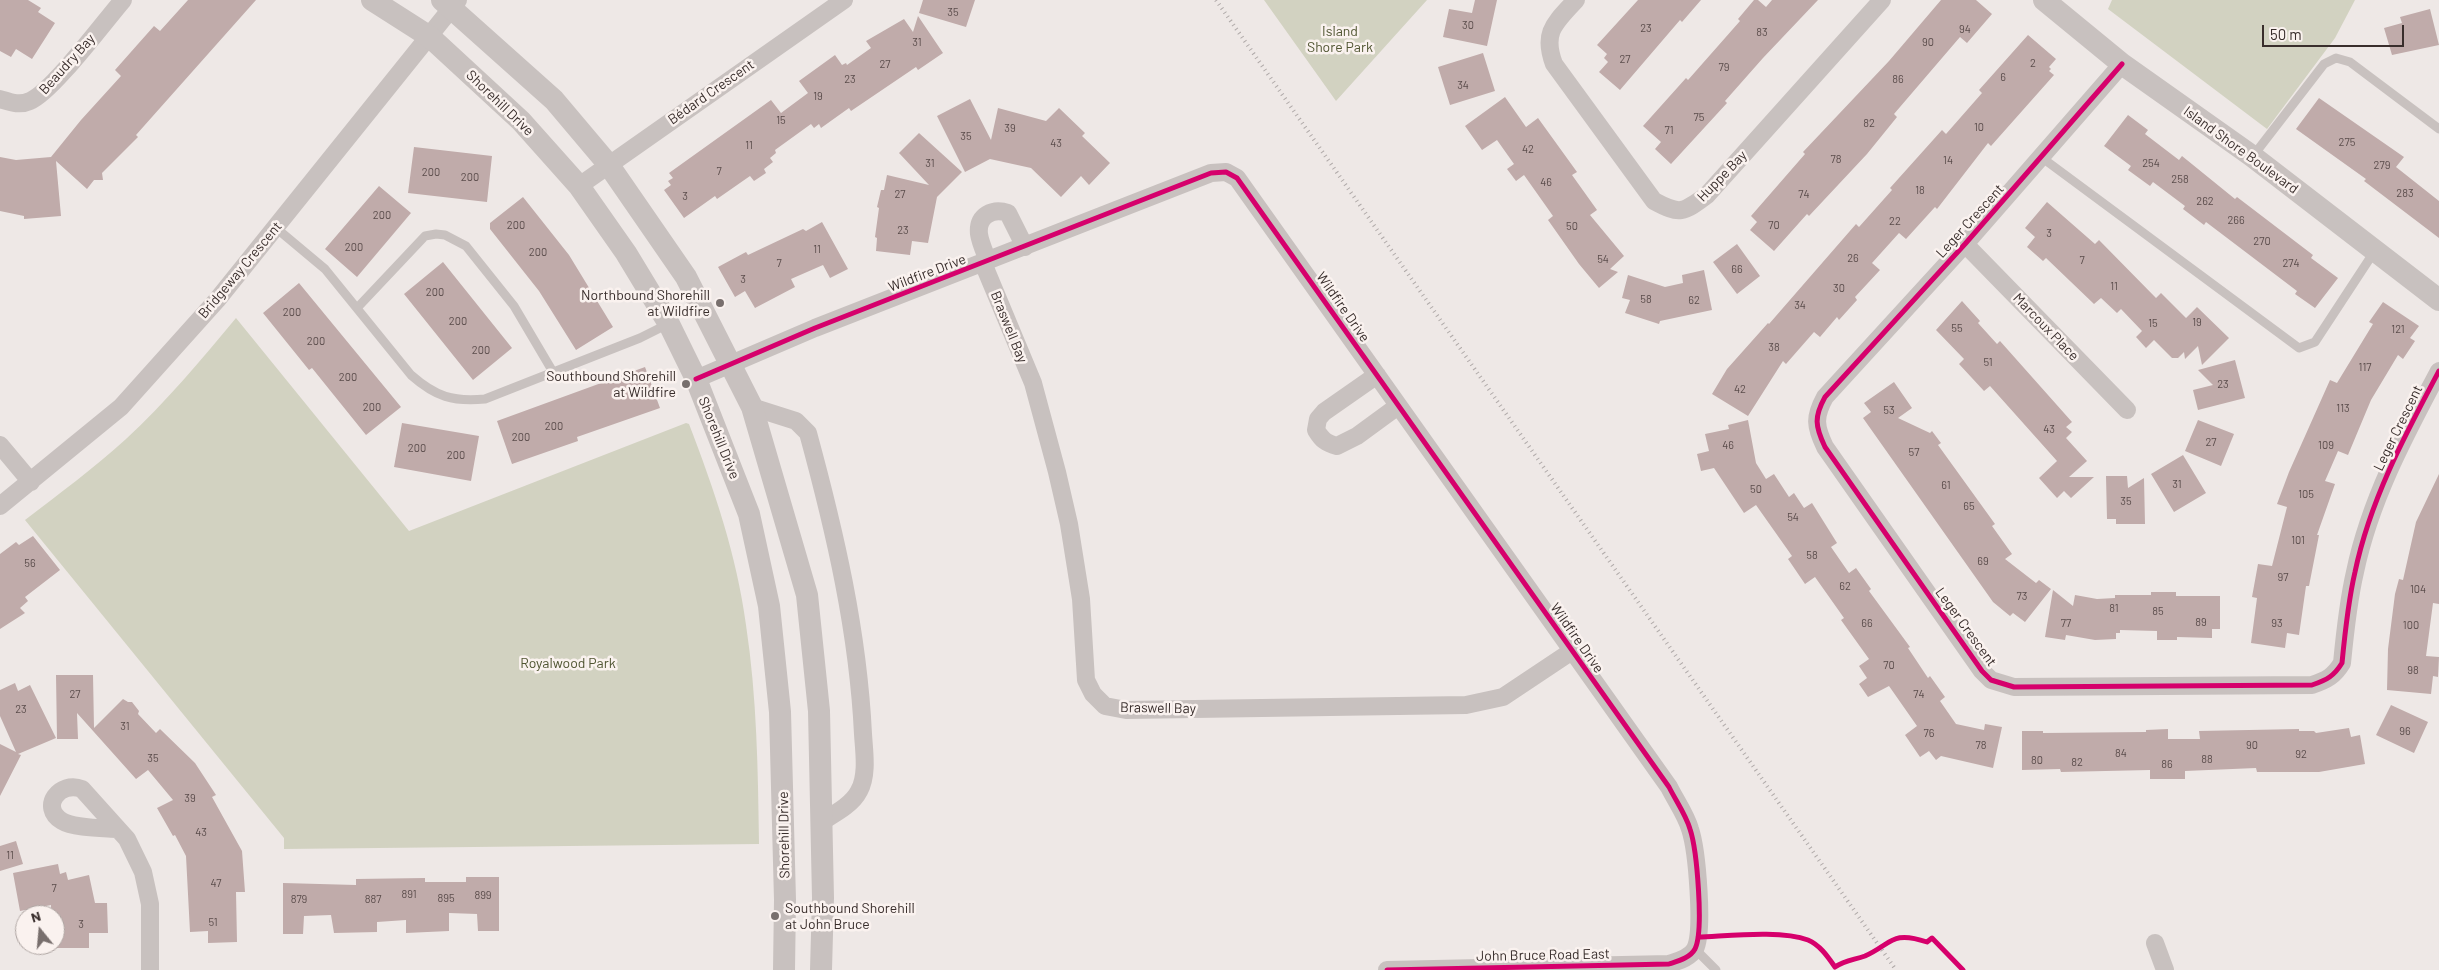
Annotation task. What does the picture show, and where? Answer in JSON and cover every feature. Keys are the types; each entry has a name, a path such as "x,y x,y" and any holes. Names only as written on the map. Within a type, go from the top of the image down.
{"street":[{"name":"Beaudry Bay","path":"0,99 14,104 24,103 45,91 123,0"},
{"name":"Shorehill Drive","path":"372,0 430,37 521,121 579,186 626,254 668,324 696,379 749,514 769,606 780,712 785,900 784,970"},
{"name":"Bédard Crescent","path":"579,186 844,0"},
{"name":"Huppe Bay","path":"1576,0 1558,19 1550,33 1548,48 1554,64 1654,201 1674,212 1689,208 1707,196 1882,0"},
{"name":"Island Shore Boulevard","path":"2044,0 2122,64 2252,156 2374,252 2439,300"},
{"name":"Bridgeway Crescent","path":"0,506 121,407 217,300 430,37 451,3"},
{"path":"451,3 554,100 608,164 686,277 752,407 807,595 819,710 824,898 822,970"},
{"name":"Leger Crescent","path":"2122,64 1965,244 1825,397 1818,411 1816,423 1825,447 1982,670 1991,680 2014,687 2312,685 2328,680 2342,662 2355,571 2378,496 2408,429 2439,371"},
{"name":"Wildfire Drive","path":"696,379 730,363 1211,173 1226,172 1237,178 1670,787 1690,828 1698,867 1698,937 1695,949"},
{"name":"Wildfire Drive","path":"986,262 979,234 979,225 983,216 990,211 1000,210 1008,213 1025,247"},
{"name":"Marcoux Place","path":"1965,244 2128,410"},
{"name":"Braswell Bay","path":"986,262 1033,383 1057,472 1069,524 1081,599 1086,680 1093,694 1105,706 1126,710 1466,705 1503,697 1572,651"},
{"path":"1377,375 1324,412 1318,419 1316,430 1321,438 1327,443 1337,446 1357,436 1398,406"},
{"path":"752,407 796,421 808,432 840,558 854,640 864,768 860,790 843,808 822,822"},
{"path":"0,445 31,482"},
{"path":"117,829 134,850 148,886 150,904 150,970"},
{"path":"2155,943 2165,970"},
{"name":"John Bruce Road East","path":"1386,970 1670,967 1695,949"}],"lane":[{"path":"2252,156 2324,64 2336,58 2350,62 2439,128"},
{"path":"2040,158 2298,348 2315,342 2374,252"},
{"path":"276,228 324,270 358,308 411,375 424,386 443,396 464,401 485,399 640,338 668,324"},
{"path":"358,308 425,236 436,234 446,236 466,246 514,306 553,372"},
{"path":"1695,949 1716,970"}],"green space":[{"name":"Island Shore Park","path":"1264,0 1427,0 1336,101"},
{"path":"2112,0 2355,0 2335,38 2267,129 2108,9"},
{"name":"Royalwood Park","path":"236,318 409,531 686,423 689,424 724,523 742,599 750,652 755,707 759,844 284,849 284,838 25,520 102,460 141,425 183,380"}],"building":[{"path":"0,0 28,0 41,8 38,12 55,23 32,59 16,49 11,57 0,51"},
{"path":"188,0 256,0 136,135 138,137 102,173 103,180 94,180 87,189 56,161 61,216 24,219 24,216 0,211 0,157 16,160 51,157 121,76 115,70 154,26 160,31"},
{"path":"923,0 975,0 966,27 919,13"},
{"path":"1475,0 1497,0 1487,46 1443,37 1449,9 1472,13"},
{"path":"1638,0 1701,0 1682,22 1680,20 1620,90 1599,72 1608,62 1604,58 1607,54 1597,45"},
{"path":"1754,0 1758,0 1766,7 1772,0 1818,0 1763,58 1725,101 1727,103 1671,164 1655,149 1661,142 1643,126 1686,78 1688,80 1740,21 1738,19"},
{"path":"1941,0 1976,0 1992,14 1967,43 1960,37 1894,114 1897,117 1867,154 1809,216 1807,214 1774,251 1750,230 1757,222 1751,216 1805,154 1803,152 1889,61"},
{"path":"2430,9 2439,45 2392,55 2384,28 2402,23 2400,17"},
{"path":"918,16 943,53 918,70 916,67 851,111 849,108 821,128 819,124 814,128 811,124 775,150 776,153 770,158 773,162 764,169 766,173 754,181 750,176 717,199 715,196 684,218 664,190 671,185 668,181 673,178 669,173 771,100 781,113 808,93 799,81 835,55 842,65 846,63 847,65 871,48 866,41 904,19 913,32"},
{"path":"2028,35 2056,59 2049,67 2051,69 2049,71 2054,75 1991,146 1988,143 1937,209 1935,207 1906,239 1899,233 1872,263 1880,270 1855,297 1857,300 1839,320 1837,317 1820,337 1814,332 1786,364 1783,361 1748,416 1712,394 1727,369 1856,224 1859,227 1892,190 1890,188 1942,130 1946,134 1982,93 1979,90"},
{"path":"1483,53 1495,91 1450,105 1438,67"},
{"path":"1505,97 1526,127 1538,118 1577,172 1572,175 1597,210 1590,215 1624,256 1610,269 1618,272 1599,288 1579,264 1548,220 1553,216 1524,175 1516,181 1507,169 1514,164 1497,140 1482,150 1465,126"},
{"path":"2319,98 2404,157 2396,167 2439,201 2439,238 2364,181 2366,179 2296,129"},
{"path":"970,99 991,140 998,108 1046,121 1059,108 1085,133 1082,136 1110,163 1089,185 1081,176 1061,197 1031,168 990,159 965,172 937,116"},
{"path":"2128,115 2148,130 2145,134 2179,160 2182,156 2235,199 2237,197 2313,255 2311,258 2338,278 2315,308 2295,294 2297,291 2206,222 2204,225 2183,209 2185,206 2153,182 2150,186 2128,170 2131,166 2104,146"},
{"path":"919,133 962,172 937,197 928,243 912,241 910,255 876,251 877,238 875,237 879,208 877,207 881,190 884,190 887,175 929,185 899,153"},
{"path":"414,147 492,156 487,202 408,193"},
{"path":"379,186 411,213 357,277 325,249"},
{"path":"523,197 569,255 613,327 576,350 539,291 490,229 490,223"},
{"path":"2047,202 2095,244 2099,240 2156,298 2161,293 2186,318 2197,307 2229,338 2202,365 2198,346 2185,359 2184,352 2178,358 2172,358 2154,340 2146,348 2136,337 2142,331 2121,309 2117,313 2101,298 2094,304 2046,258 2043,261 2027,247 2035,237 2025,228"},
{"path":"822,222 848,269 830,278 823,265 791,279 795,287 755,308 745,291 735,297 718,267 746,252 748,255 803,229 806,231"},
{"path":"1737,244 1760,276 1737,294 1713,262"},
{"path":"443,262 512,348 473,380 404,294"},
{"path":"1704,270 1712,310 1660,321 1659,324 1625,313 1630,300 1622,298 1628,275 1665,287 1683,283 1682,275"},
{"path":"299,283 401,407 366,435 312,368 309,370 263,313"},
{"path":"1962,301 1997,344 2000,341 2072,422 2066,427 2072,432 2066,438 2087,461 2069,477 2094,477 2071,498 2064,491 2057,498 2039,478 2057,461 1990,386 1984,391 1959,364 1964,359 1936,330"},
{"path":"2383,302 2419,326 2410,338 2415,341 2403,359 2398,355 2371,400 2348,455 2338,451 2325,481 2335,484 2317,535 2319,535 2309,586 2306,586 2299,635 2287,633 2285,648 2251,643 2257,598 2252,597 2258,564 2272,566 2287,507 2277,504 2289,472 2330,380 2337,383 2373,324 2369,322"},
{"path":"2235,360 2245,398 2198,410 2193,390 2213,385 2198,370"},
{"path":"645,367 660,408 577,437 578,441 512,464 497,421"},
{"path":"1894,382 1912,408 1898,418 1930,433 1932,431 1941,443 1938,445 1995,524 1992,526 2012,554 2005,559 2036,583 2039,580 2051,589 2025,622 2013,613 2010,616 1993,602 1863,418 1871,412 1864,403"},
{"path":"1748,420 1756,463 1766,479 1774,474 1789,497 1794,493 1804,508 1812,503 1837,543 1831,547 1849,573 1856,568 1871,589 1869,591 1910,647 1908,648 1928,678 1930,676 1945,697 1940,701 1956,724 1984,730 1985,724 2002,727 1993,768 1941,756 1936,760 1929,751 1920,757 1905,735 1917,726 1889,686 1868,697 1859,684 1867,678 1859,666 1869,659 1841,620 1844,618 1815,577 1805,584 1788,559 1792,556 1756,505 1744,513 1714,468 1701,471 1697,454 1709,451 1705,434 1729,429 1728,425"},
{"path":"2198,420 2234,434 2221,466 2185,451"},
{"path":"402,423 479,436 471,481 394,467"},
{"path":"2183,455 2206,493 2174,512 2151,474"},
{"path":"2439,474 2439,604 2433,603 2426,656 2439,657 2438,677 2433,676 2431,694 2387,690 2388,649 2395,594 2399,579 2403,580 2416,522"},
{"path":"2106,476 2127,476 2128,488 2144,478 2145,524 2116,524 2116,519 2107,519"},
{"path":"33,536 60,570 25,597 28,601 20,608 25,613 0,629 0,554 16,542 19,545"},
{"path":"2053,590 2073,606 2075,595 2097,599 2115,598 2115,595 2151,595 2151,592 2176,592 2176,596 2220,596 2220,629 2212,629 2212,638 2177,637 2177,640 2157,640 2157,631 2120,630 2120,633 2116,633 2116,639 2095,640 2066,635 2065,640 2045,637"},
{"path":"56,675 93,675 94,728 123,699 132,702 139,711 138,714 156,733 160,729 195,763 216,795 212,797 242,851 245,892 236,892 237,942 208,943 208,931 190,932 186,856 157,808 173,800 148,770 136,779 77,713 78,739 57,739"},
{"path":"15,683 18,691 30,685 56,738 18,754 21,755 0,796 0,744 16,752 0,716 0,690"},
{"path":"2391,705 2428,722 2414,753 2376,735"},
{"path":"2349,728 2351,737 2360,735 2365,764 2319,772 2257,772 2256,768 2185,771 2185,779 2150,779 2150,770 2061,772 2060,769 2022,770 2022,731 2043,731 2043,733 2146,732 2146,730 2168,729 2168,739 2200,739 2199,731 2299,729 2299,731 2314,731 2316,733"},
{"path":"16,841 23,864 0,871 0,846"},
{"path":"58,864 60,874 66,872 68,880 89,875 95,903 107,903 108,933 89,933 89,948 65,948 65,905 19,905 13,873"},
{"path":"466,877 499,877 499,931 478,931 477,914 449,913 449,931 406,933 406,920 377,922 377,932 334,933 331,915 304,916 303,934 283,934 283,883 356,885 356,879 425,878 425,882 466,882"}],"railway":[{"path":"1216,0 1896,970"}],"cycle path":[{"path":"2122,64 1965,244 1825,397 1819,410 1817,422 1825,447 1982,671 1991,680 2014,687 2312,685 2330,677 2342,663 2353,583 2370,519 2401,444 2439,371"},
{"path":"696,379 815,328 1211,173 1226,172 1237,178 1669,787 1686,818 1693,839 1699,909 1698,940 1693,952 1680,960 1669,964 1387,970"},
{"path":"1698,937 1754,934 1797,937 1808,940 1816,945 1835,967 1846,961 1865,956 1899,938 1906,937 1927,942 1932,938 1963,970"}],"place":[{"name":"Northbound Shorehill at Wildfire","path":"720,303"},
{"name":"Southbound Shorehill at Wildfire","path":"686,384"},
{"name":"Southbound Shorehill at John Bruce","path":"775,916"}]}
